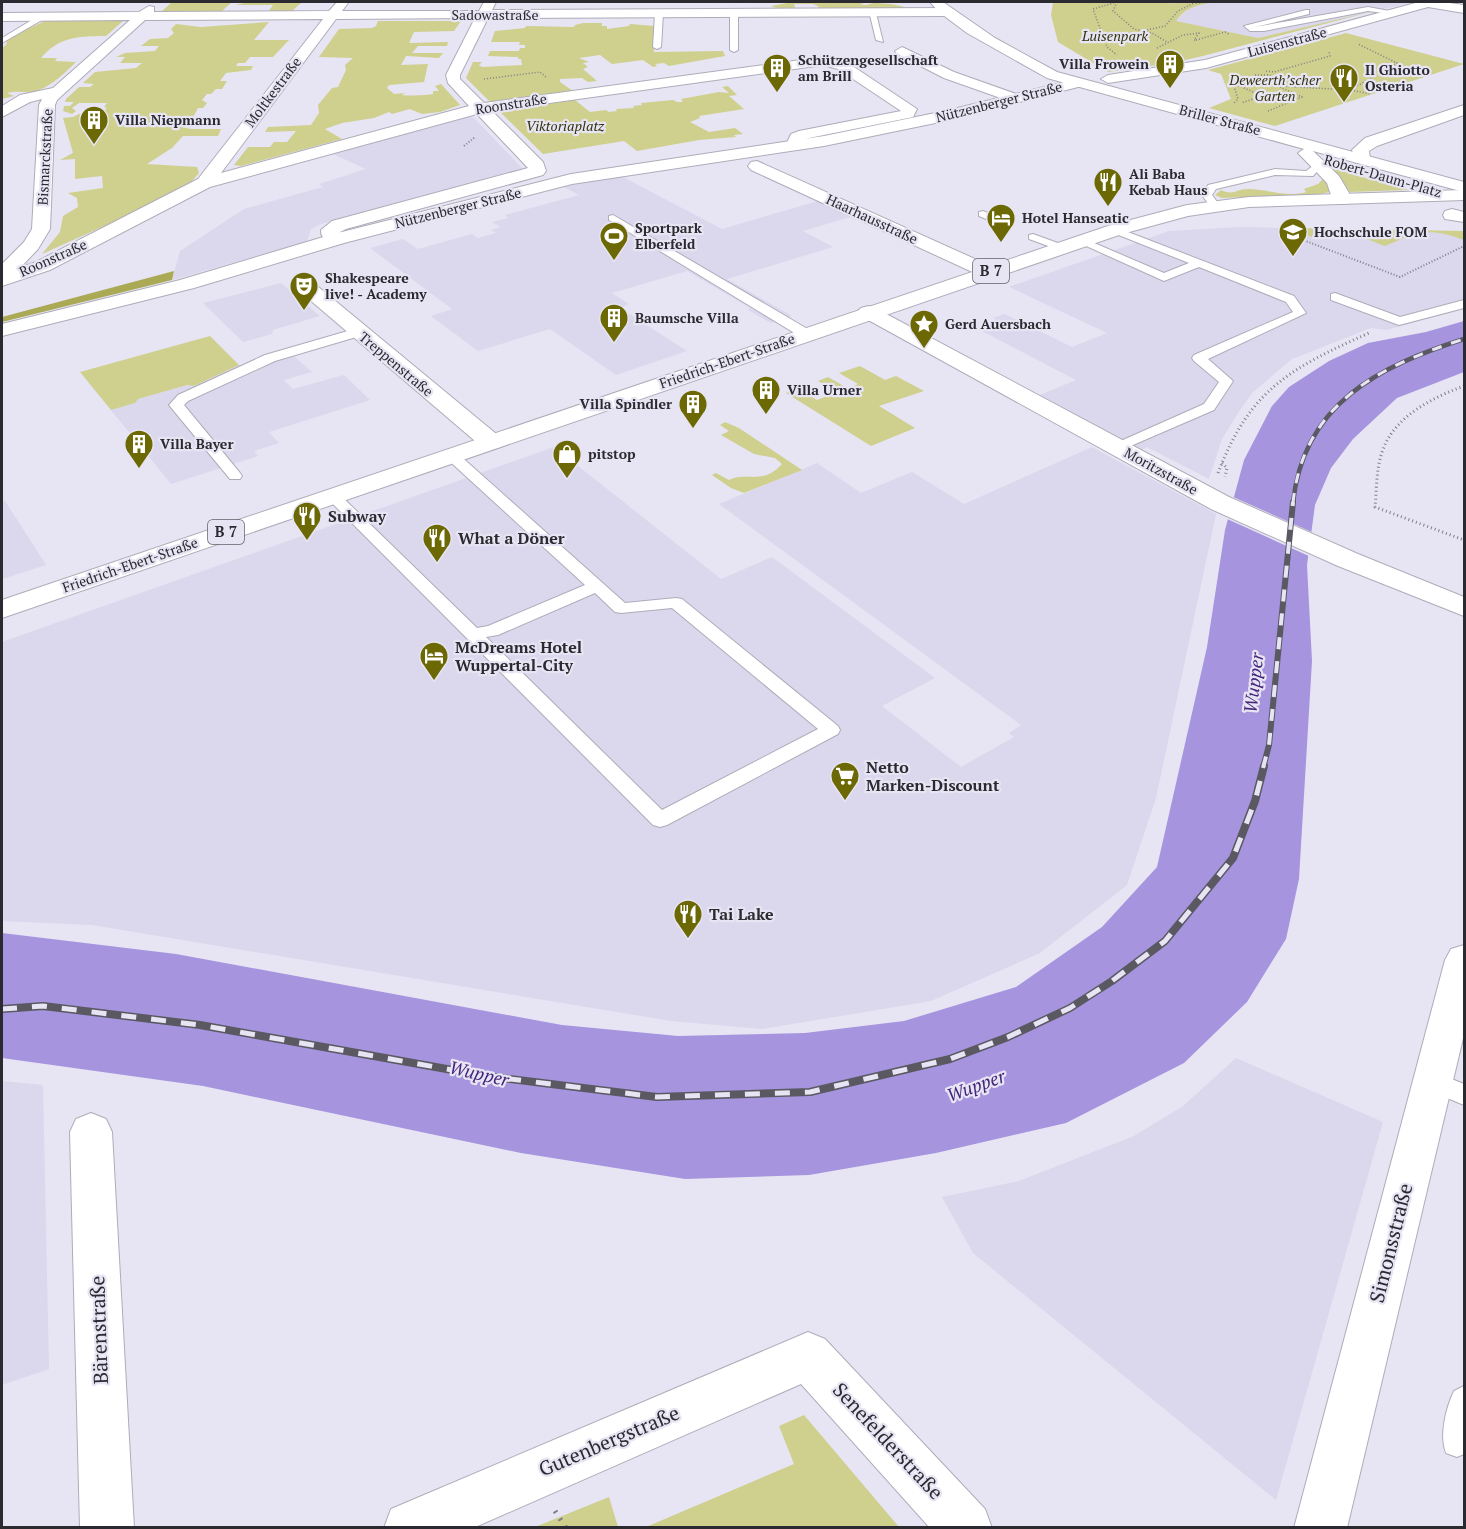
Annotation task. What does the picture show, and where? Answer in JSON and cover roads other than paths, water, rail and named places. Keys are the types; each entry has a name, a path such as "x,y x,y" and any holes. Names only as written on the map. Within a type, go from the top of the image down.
{"street":[{"name":"Bismarckstraße","path":"2,275 31,244 41,229 47,105 50,98 159,2"},
{"name":"Moltkestraße","path":"204,183 330,16 344,2"},
{"path":"337,239 329,233 339,225 537,171 537,166 453,80 490,2"},
{"path":"745,2 774,13"},
{"name":"Briller Straße","path":"921,2 941,7 1033,66 1052,75 1077,82 1109,97 1237,125 1362,159"},
{"name":"Luisenstraße","path":"1108,79 1183,69 1231,58 1428,3 1461,5"},
{"name":"Sadowastraße","path":"2,17 872,13 941,7"},
{"path":"1390,13 1423,21"},
{"path":"902,51 949,75 1014,98"},
{"name":"Roonstraße","path":"2,280 43,266 204,183 482,108 823,61 843,66 909,109 907,114 806,134 797,138 794,145"},
{"name":"Nützenberger Straße","path":"757,166 1077,82"},
{"path":"2,112 25,98 58,91"},
{"path":"1362,159 1360,150 1371,142 1464,110"},
{"name":"Briller Straße","path":"1195,117 1311,164"},
{"name":"Nützenberger Straße","path":"2,330 187,284 337,239 571,179 794,145 922,121"},
{"name":"Robert-Daum-Platz","path":"1362,159 1438,179 1449,187 1462,191"},
{"path":"1311,164 1336,184 1341,194 1337,207 1346,209 1420,210 1443,207 1454,201 1462,191"},
{"name":"Robert-Daum-Platz","path":"1311,164 1462,191"},
{"name":"Haarhausstraße","path":"757,166 988,272"},
{"path":"1372,174 1402,174 1399,169"},
{"name":"Robert-Daum-Platz","path":"1337,207 1462,191"},
{"name":"Friedrich-Ebert-Straße","path":"2,609 868,312 1115,230 1163,216 1216,207 1260,213 1337,207"},
{"name":"Robert-Daum-Platz","path":"1337,207 1407,215"},
{"name":"Robert-Daum-Platz","path":"1430,215 1460,215"},
{"name":"Treppenstraße","path":"303,284 491,442"},
{"name":"Moritzstraße","path":"868,312 1220,502 1348,560 1464,607"},
{"name":"Simonsstraße","path":"1320,1527 1448,1088 1464,960"},
{"name":"Bärenstraße","path":"91,1132 107,1527"},
{"name":"Gutenbergstraße","path":"410,1527 808,1356"},
{"name":"Senefelderstraße","path":"808,1356 966,1527"}],"lane":[{"path":"1306,12 1248,26 1259,30 1368,9 1390,13"},
{"path":"872,13 880,40"},
{"path":"657,47 658,14"},
{"path":"734,14 734,50"},
{"path":"2,41 43,17"},
{"path":"1216,207 1207,195 1212,187 1311,164"},
{"path":"983,214 1005,224"},
{"path":"613,218 806,334"},
{"path":"1115,230 1290,299 1300,313 1199,358 1226,381 1209,407 1119,447"},
{"path":"1033,237 1072,244 1164,277 1199,263"},
{"path":"1335,297 1399,321 1464,304"},
{"path":"235,476 176,405 183,398 252,364 358,332"},
{"path":"333,496 660,820 689,807 831,730 676,603 621,608 451,455"},
{"path":"473,634 492,631 597,586"},
{"path":"1457,1442 1464,1401"}],"water":[{"name":"Wupper","path":"1464,321 1464,372 1397,398 1353,439 1331,468 1315,505 1307,565 1312,661 1299,879 1286,939 1247,1002 1184,1063 1066,1123 936,1153 809,1175 685,1179 521,1153 203,1086 2,1058 2,933 176,954 562,1025 678,1036 805,1033 904,1021 1016,987 1102,927 1157,867 1207,647 1225,530 1244,460 1272,406 1289,387 1329,361 1368,343 1426,332"}],"railway":[{"path":"1293,503 1300,469 1312,439 1329,415 1350,394 1403,362 1464,339"},
{"path":"1263,768 1269,745 1293,502"},
{"path":"2,1009 43,1006 200,1025 486,1076 657,1097 810,1092 950,1059 1008,1037 1070,1008 1112,981 1165,941 1233,858 1255,801 1264,766"}],"place":[{"name":"Villa Frowein","path":"1170,90"},
{"name":"Schützengesellschaft am Brill","path":"777,94"},
{"name":"Il Ghiotto Osteria","path":"1344,104"},
{"name":"Villa Niepmann","path":"94,146"},
{"name":"Ali Baba Kebab Haus","path":"1108,208"},
{"name":"Hotel Hanseatic","path":"1001,244"},
{"name":"Hochschule FOM","path":"1293,258"},
{"name":"Sportpark Elberfeld","path":"614,262"},
{"name":"Shakespeare live! - Academy","path":"304,312"},
{"name":"Baumsche Villa","path":"614,344"},
{"name":"Gerd Auersbach","path":"924,350"},
{"name":"Villa Urner","path":"766,416"},
{"name":"Villa Spindler","path":"693,430"},
{"name":"Villa Bayer","path":"139,470"},
{"name":"pitstop","path":"567,480"},
{"name":"Subway","path":"307,542"},
{"name":"What a Döner","path":"437,564"},
{"name":"McDreams Hotel Wuppertal-City","path":"434,682"},
{"name":"Netto Marken-Discount","path":"845,802"},
{"name":"Tai Lake","path":"688,940"}],"park label":[{"name":"Luisenpark","path":"1115,36"},
{"name":"Deweerth’scher Garten","path":"1275,88"},
{"name":"Viktoriaplatz","path":"565,126"}]}
